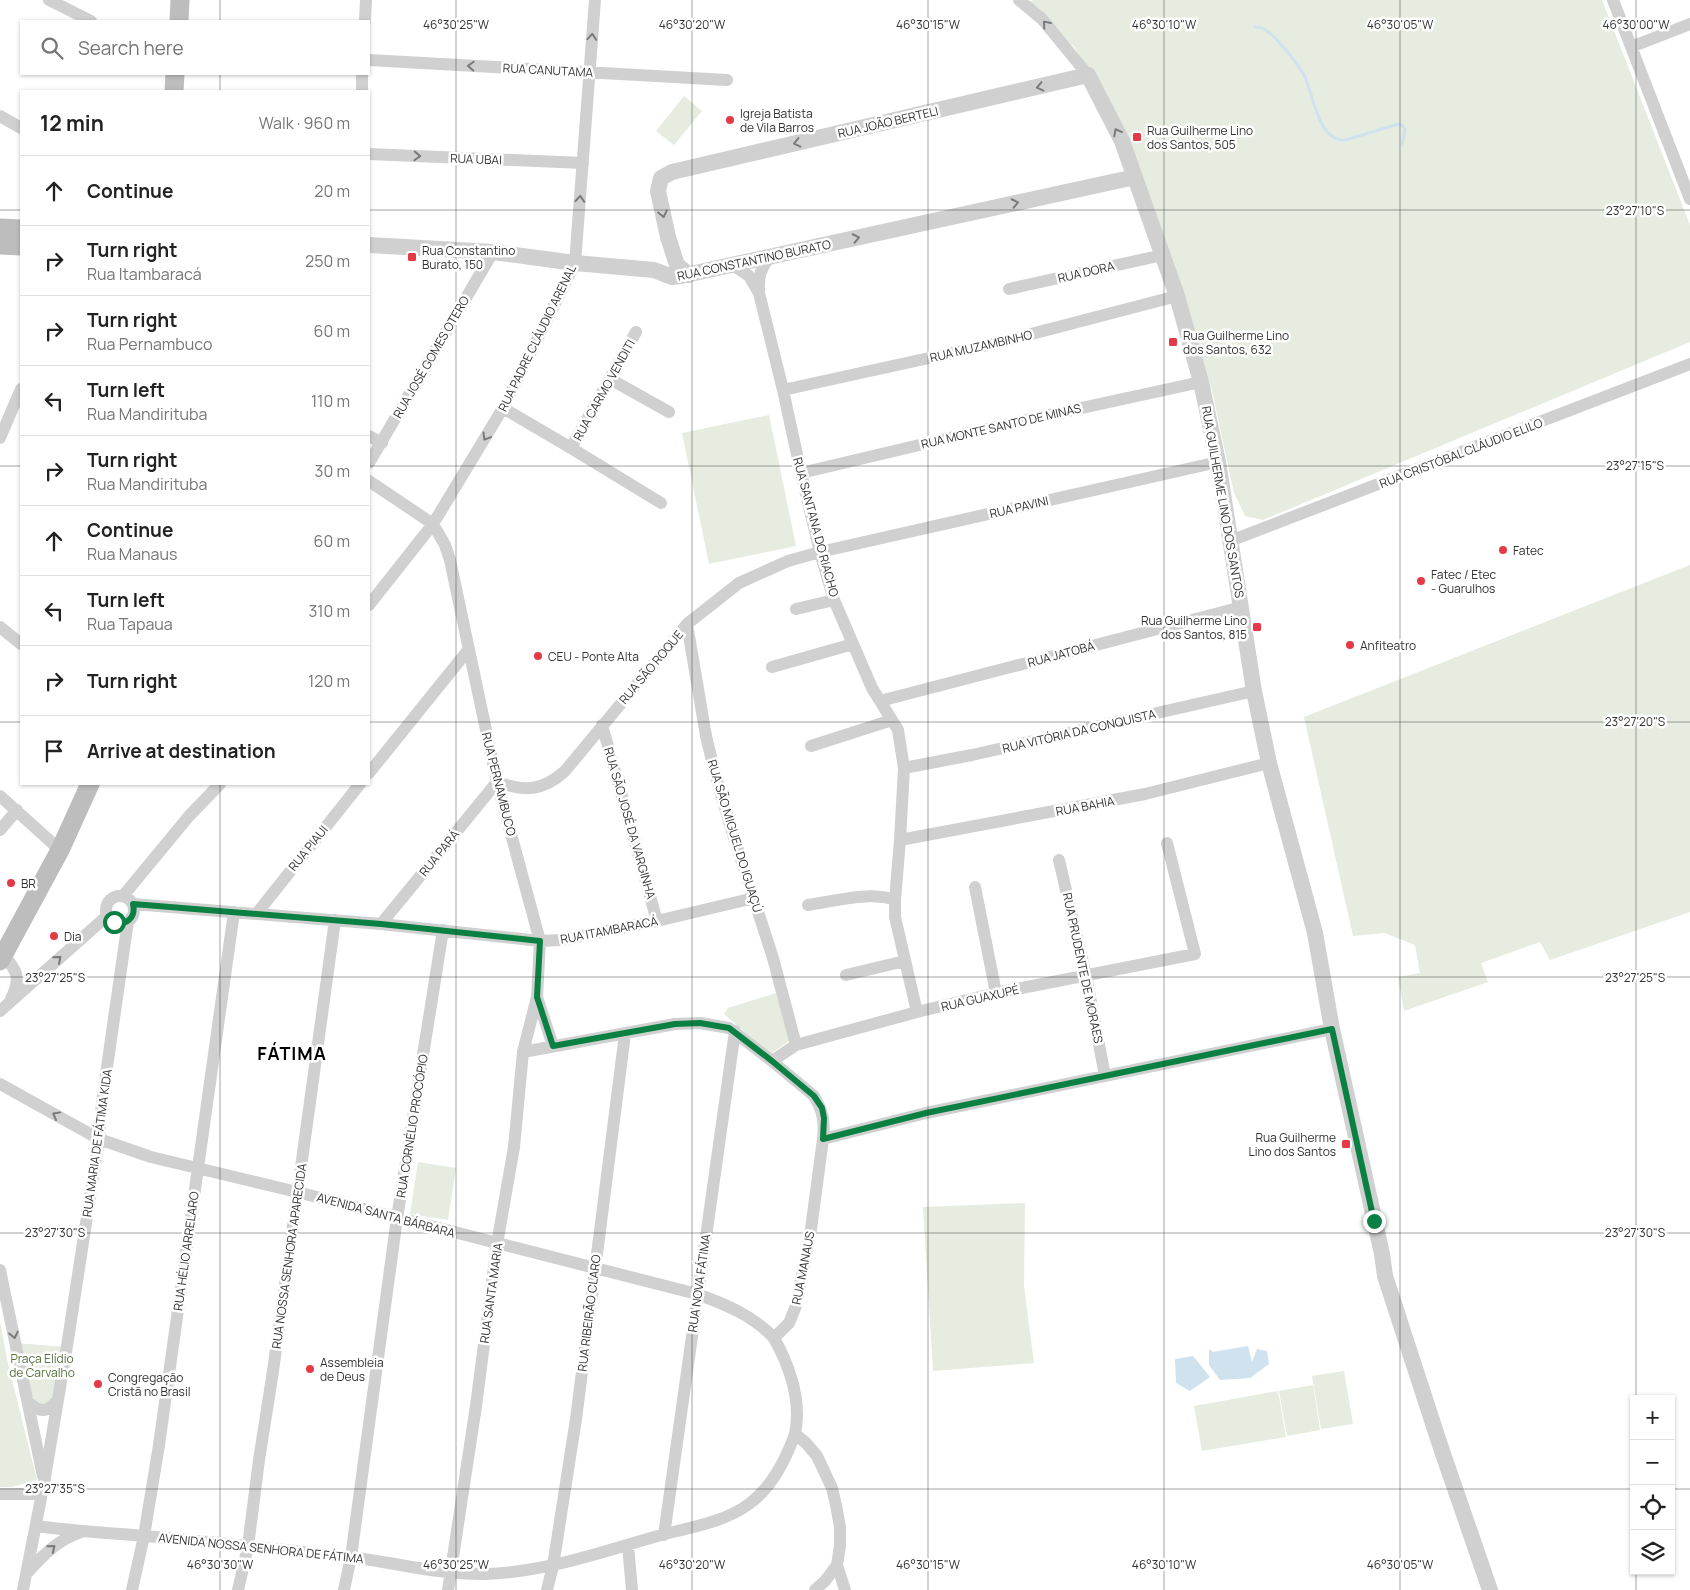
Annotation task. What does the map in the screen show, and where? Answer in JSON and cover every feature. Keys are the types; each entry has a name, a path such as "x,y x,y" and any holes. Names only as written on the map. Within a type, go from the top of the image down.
{"main road":[{"path":"179,20 180,0"},
{"path":"174,90 176,75"},
{"path":"0,228 20,229"},
{"path":"0,245 20,246"},
{"path":"1,956 60,850 90,786"}],"street":[{"path":"48,0 89,20"},
{"path":"365,20 366,0"},
{"name":"RUA PADRE CLÁUDIO ARENAL","path":"370,604 433,524 503,408 575,263 595,0"},
{"name":"RUA GUILHERME LINO DOS SANTOS","path":"1019,0 1042,19 1088,76 1122,141 1177,296 1201,382 1218,462 1254,691 1269,763 1315,934 1332,1029 1382,1254 1385,1276 1444,1458 1490,1590"},
{"path":"1613,0 1690,199"},
{"path":"1631,47 1690,24"},
{"name":"RUA CANUTAMA","path":"370,60 727,80"},
{"path":"362,75 362,90"},
{"name":"RUA JOÃO BERTELI","path":"689,275 677,264 668,237 658,191 661,178 672,172 1088,76"},
{"path":"0,116 20,127"},
{"name":"RUA UBAI","path":"370,154 583,163"},
{"name":"RUA CONSTANTINO BURATO","path":"370,245 493,252 575,263 654,270 672,277 689,275 1135,177"},
{"name":"RUA JOÃO BERTELI","path":"654,270 665,263 668,237"},
{"name":"RUA JOSÉ GOMES OTERO","path":"370,461 493,252"},
{"name":"RUA DORA","path":"1009,289 1163,255"},
{"name":"RUA SANTANA DO RIACHO","path":"770,257 759,274 759,293 784,390 820,552 834,600 872,688 898,730 904,768 895,900 897,932 917,1012"},
{"name":"RUA SANTANA DO RIACHO","path":"733,264 749,276 759,293"},
{"name":"RUA MUZAMBINHO","path":"784,390 992,344 1177,296"},
{"name":"RUA CARMO VENDITI","path":"571,448 636,332"},
{"name":"RUA CRISTÓBAL CLÁUDIO ELILO","path":"1230,541 1690,364"},
{"path":"610,379 669,412"},
{"name":"RUA MONTE SANTO DE MINAS","path":"801,473 1008,424 1201,382"},
{"path":"0,438 20,391"},
{"path":"503,408 661,504"},
{"path":"370,437 382,443"},
{"name":"RUA PAVINI","path":"820,552 1218,462"},
{"path":"370,482 433,524"},
{"name":"RUA PERNAMBUCO","path":"433,524 445,545 450,560 497,782 540,941 537,997 553,1046"},
{"name":"RUA SÃO ROQUE","path":"497,782 521,788 542,786 553,782 565,771 687,624 739,583 788,561 820,552"},
{"path":"796,609 834,600"},
{"name":"RUA JATOBÁ","path":"880,701 1242,608"},
{"name":"RUA SÃO MIGUEL DO IGUAÇÚ","path":"687,624 706,736 730,825 773,958 796,1045"},
{"path":"0,627 20,643"},
{"path":"772,667 853,644"},
{"path":"370,772 469,650"},
{"name":"RUA VITÓRIA DA CONQUISTA","path":"904,768 963,757 1254,691"},
{"path":"811,746 892,720"},
{"name":"RUA SÃO JOSÉ DA VARGINHA","path":"602,726 657,921"},
{"name":"RUA BAHIA","path":"900,840 1145,794 1269,763"},
{"name":"RUA PARÁ","path":"381,924 497,782"},
{"path":"128,900 189,816 219,785"},
{"name":"RUA PIAUI","path":"257,913 359,785"},
{"path":"0,796 60,850"},
{"path":"0,830 17,810"},
{"name":"RUA GUAXUPÉ","path":"772,1061 796,1045 917,1012 1195,954 1168,842"},
{"name":"RUA PRUDENTE DE MORAES","path":"1060,860 1086,976 1105,1076"},
{"path":"975,887 996,994"},
{"path":"116,896 128,900 134,914 128,921 124,923 114,922 107,916 106,905 110,899 116,896"},
{"path":"808,905 868,896 886,897 895,900"},
{"name":"RUA ITAMBARACÁ","path":"128,900 540,941 561,940 657,921 754,898"},
{"name":"RUA HÉLIO ARRELARO","path":"132,1590 144,1536 159,1445 234,912"},
{"path":"4,1007 107,916"},
{"name":"RUA NOSSA SENHORA APARECIDA","path":"238,1590 248,1546 335,920"},
{"name":"RUA MARIA DE FÁTIMA KIDA","path":"23,1590 37,1526 99,1139 102,1102 128,921"},
{"name":"RUA CORNÉLIO PROCÓPIO","path":"344,1590 351,1557 397,1218 443,930"},
{"path":"1,956 14,966 17,978 16,988 4,1007"},
{"path":"846,976 905,961"},
{"name":"RUA SANTA MARIA","path":"448,1590 497,1244 514,1147 524,1052 537,997"},
{"path":"524,1052 675,1024 700,1023 718,1025 735,1031"},
{"path":"823,1139 926,1113 1332,1029"},
{"name":"RUA MANAUS","path":"735,1031 814,1096 822,1108 825,1128 811,1229 796,1306 789,1323 774,1338"},
{"name":"RUA NOVA FÁTIMA","path":"664,1535 735,1031"},
{"name":"RUA RIBEIRÃO CLARO","path":"547,1590 553,1566 576,1419 625,1034"},
{"name":"AVENIDA SANTA BÁRBARA","path":"0,1084 99,1139 151,1157 297,1192 697,1294 728,1305 747,1315 774,1338"},
{"path":"0,1270 28,1402 43,1489 0,1494"},
{"path":"774,1338 788,1367 794,1388 797,1413 795,1434 817,1456 832,1488 840,1527 837,1565 825,1582 815,1590"},
{"path":"28,1402 40,1410 46,1410 51,1408 58,1400"},
{"name":"AVENIDA NOSSA SENHORA DE FÁTIMA","path":"37,1526 80,1532 144,1536 351,1557 451,1573 488,1574 553,1566 722,1518 747,1506 761,1494 774,1478 788,1454 795,1434"},
{"name":"RUA MARIA DE FÁTIMA KIDA","path":"28,1572 64,1538 80,1532"},
{"path":"628,1546 632,1590"},
{"path":"837,1565 845,1590"}],"green space":[{"path":"1034,0 1602,0 1690,225 1690,342 1263,520 1245,516 1234,493 1212,391 1190,315 1139,166 1106,93 1074,47 1028,2"},
{"path":"684,96 702,111 674,145 656,131"},
{"path":"769,415 796,546 709,564 682,433"},
{"path":"1690,565 1690,912 1550,960 1540,942 1481,963 1488,982 1404,1011 1398,977 1420,973 1415,945 1385,933 1353,936 1304,717"},
{"path":"776,993 789,1041 770,1054 724,1014 728,1008"},
{"path":"418,1162 456,1168 448,1220 410,1214"},
{"path":"1025,1203 1024,1286 1034,1363 933,1371 923,1207"},
{"path":"0,1321 7,1359 37,1480 11,1487 0,1487"},
{"name":"Praça Elídio de Carvalho","path":"16,1343 66,1347 52,1405 46,1408 30,1401"},
{"path":"1344,1371 1353,1424 1321,1429 1312,1376"},
{"path":"1313,1385 1320,1430 1287,1436 1279,1391"},
{"path":"1278,1391 1286,1437 1202,1451 1194,1406"}],"water":[{"path":"1248,1346 1252,1362 1257,1349 1267,1351 1269,1364 1250,1378 1220,1380 1209,1365 1209,1350 1212,1350 1212,1352"},
{"path":"1193,1356 1210,1377 1190,1391 1176,1383 1175,1359"}],"waterway":[{"path":"1255,27 1262,28 1270,33 1298,66 1304,75 1318,115 1328,133 1336,139 1345,140 1399,124 1405,129 1402,145"}],"place":[{"name":"Igreja Batista de Vila Barros","path":"730,120"},
{"name":"Rua Guilherme Lino dos Santos, 505","path":"1137,137"},
{"name":"Rua Constantino Burato, 150","path":"412,257"},
{"name":"Rua Guilherme Lino dos Santos, 632","path":"1173,342"},
{"name":"Fatec","path":"1503,550"},
{"name":"Fatec / Etec - Guarulhos","path":"1421,581"},
{"name":"Rua Guilherme Lino dos Santos, 815","path":"1257,627"},
{"name":"Anfiteatro","path":"1350,645"},
{"name":"CEU - Ponte Alta","path":"538,656"},
{"name":"BR","path":"11,883"},
{"name":"Dia","path":"54,936"},
{"name":"Rua Guilherme Lino dos Santos","path":"1346,1144"},
{"name":"Assembleia de Deus","path":"310,1369"},
{"name":"Congregação Cristã no Brasil","path":"98,1384"}],"district":[{"name":"FÁTIMA","path":"292,1053"}],"route":[{"path":"114,922 124,923 132,918 134,914 133,904 381,924 540,941 537,997 553,1046 675,1024 700,1023 729,1028 814,1096 822,1108 825,1128 823,1139 926,1113 1332,1029 1374,1221"}]}
